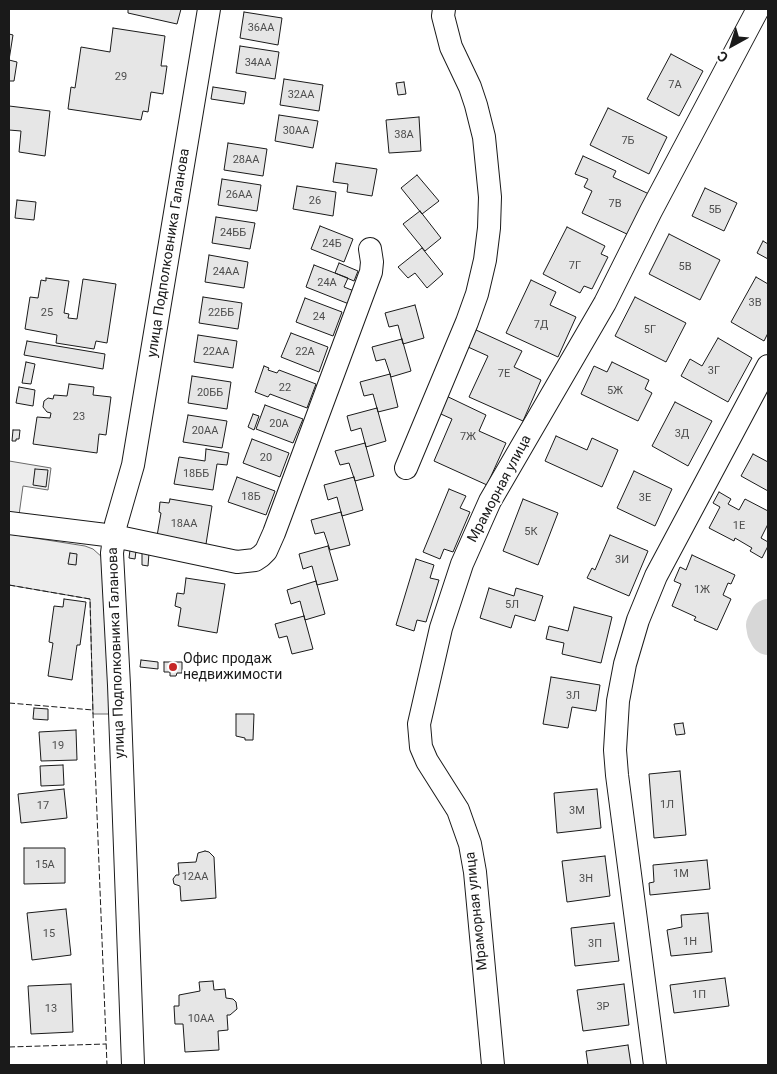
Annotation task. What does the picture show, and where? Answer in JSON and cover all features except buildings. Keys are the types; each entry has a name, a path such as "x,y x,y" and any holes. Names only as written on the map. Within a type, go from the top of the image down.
{"street":[{"name":"улица Подполковника Галанова","path":"133,1065 119,685 112,553 116,524 133,465 209,9"},
{"path":"406,468 468,322 479,285 489,228 490,197 484,136 470,87 451,47 444,9"},
{"name":"Мраморная улица","path":"493,1065 475,872 470,844 458,810 427,761 421,747 419,724 441,628 462,564 490,501 605,303 758,9"},
{"path":"9,523 114,536 237,562 249,562 261,556 266,551 274,533 370,272 372,262 370,249"},
{"path":"655,1065 617,775 616,733 618,701 625,664 638,620 656,576 768,366"}],"shaded area":[{"path":"9,461 51,468 48,490 23,486 19,515 9,513"},
{"path":"9,534 85,546 93,549 103,558 110,714 93,714 90,599 9,585"}],"waterway":[{"path":"768,617 764,625 768,637"}],"fence":[{"path":"9,585 90,599 107,1065"},
{"path":"9,703 93,710"},
{"path":"9,1047 106,1044"}],"place":[{"name":"Офис продаж недвижимости","path":"173,667"}]}
